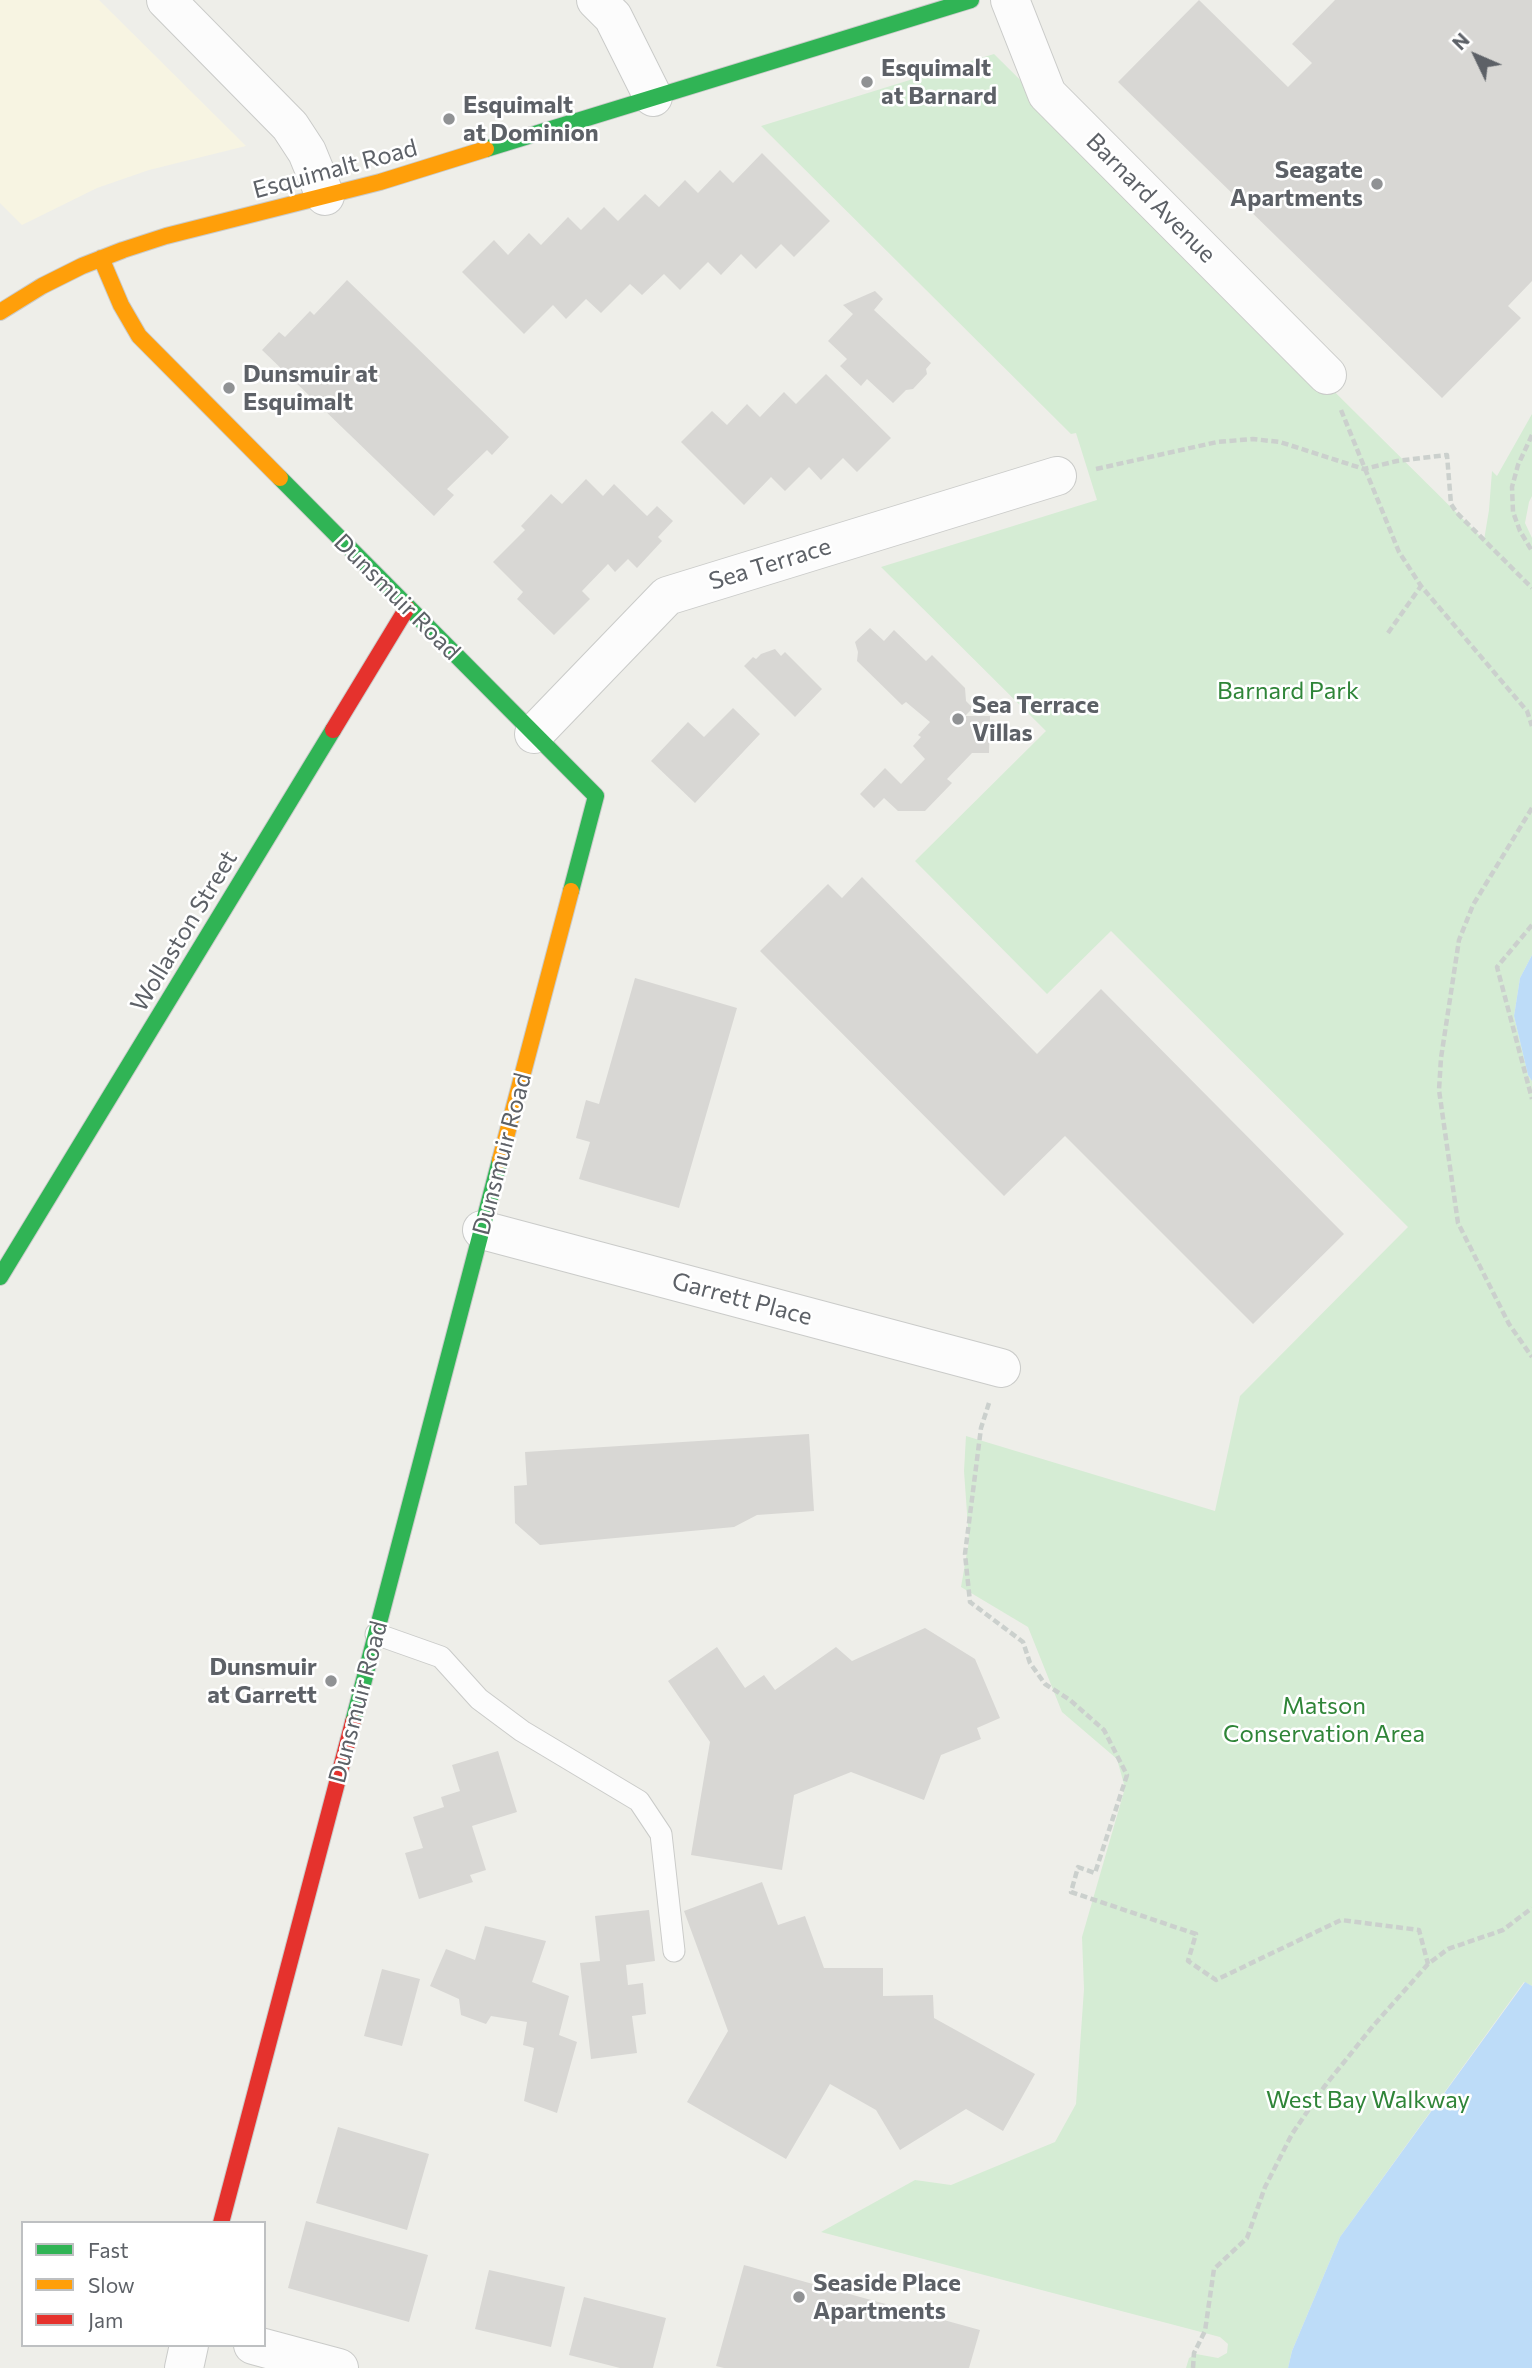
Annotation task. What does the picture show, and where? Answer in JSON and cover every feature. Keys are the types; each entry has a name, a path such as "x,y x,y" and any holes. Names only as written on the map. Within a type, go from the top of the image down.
{"street":[{"path":"166,0 290,126 307,152 325,196"},
{"path":"596,0 613,17 653,97"},
{"name":"Esquimalt Road","path":"0,312 42,286 101,258 166,236 380,182 971,0"},
{"name":"Barnard Avenue","path":"1010,0 1047,94 1327,375"},
{"name":"Dunsmuir Road","path":"101,258 121,305 139,336 596,796 222,2221"},
{"name":"Sea Terrace","path":"534,734 667,596 1057,476"},
{"name":"Wollaston Street","path":"0,1277 407,608"},
{"name":"Garrett Place","path":"482,1230 1001,1368"},
{"path":"184,2368 189,2347"},
{"path":"260,2347 339,2368"}],"lane":[{"path":"376,1634 441,1657 479,1699 511,1723 639,1801 661,1834 674,1951"}],"path":[{"path":"1327,375 1399,552 1421,586 1527,712 1532,726"},
{"path":"1532,435 1518,465 1512,487 1513,512 1532,551"},
{"path":"1057,476 1217,442 1253,439 1280,442 1364,469 1396,461 1447,455 1451,503 1457,513 1532,588"},
{"path":"1388,633 1421,586"},
{"path":"1532,808 1474,905 1459,940 1441,1058 1440,1090 1458,1223 1509,1324 1532,1357"},
{"path":"1532,925 1497,967 1532,1098"},
{"path":"1001,1368 981,1428 973,1480 965,1554 970,1601 1023,1642 1030,1663 1045,1684 1070,1700 1104,1730 1128,1775 1095,1873 1078,1867 1071,1892 1196,1934 1188,1961 1216,1980 1341,1920 1419,1930 1428,1964"},
{"path":"1193,2368 1194,2353 1205,2331 1214,2269 1229,2258 1247,2238 1265,2187 1292,2134 1324,2087 1428,1964 1448,1949 1503,1930 1532,1908"}],"shaded area":[{"path":"0,0 99,0 246,146 149,170 97,188 22,225 0,203"}],"green space":[{"path":"994,54 1484,540 1492,471 1497,476 1532,414 1532,496 1525,523 1532,538 1532,955 1520,978 1514,1016 1528,1075 1532,1081 1532,1986 1524,1982 1340,2237 1292,2351 1288,2368 1186,2368 1189,2358 1196,2354 1218,2358 1227,2353 1228,2344 1220,2337 821,2232 915,2180 951,2185 1055,2142 1076,2104 1084,1989 1082,1937 1125,1788 1117,1759 1062,1712 1028,1627 961,1587 969,1541 964,1471 966,1436 1215,1511 1240,1396 1408,1227 1111,931 1047,994 915,861 1046,731 881,567 1097,500 1076,433 1071,434 761,126"}],"water":[{"path":"1532,955 1532,1081 1528,1075 1514,1016 1520,978"},
{"path":"1525,1982 1532,1986 1532,2368 1288,2368 1292,2351 1340,2237"}],"building":[{"name":"Seagate Apartments","path":"1199,0 1288,87 1312,63 1292,44 1335,0 1532,0 1532,281 1508,306 1521,318 1442,398 1118,82"},
{"path":"762,153 830,221 794,257 781,244 756,269 741,254 721,275 708,262 680,290 664,274 642,295 630,284 601,313 586,299 566,319 553,305 524,334 462,272 494,240 508,255 529,233 541,245 568,217 581,230 604,207 618,221 645,194 659,207 685,180 698,193 720,170 733,183"},
{"path":"347,280 509,437 492,455 487,450 447,489 454,495 434,516 262,350 279,332 285,337 310,311 314,315"},
{"path":"875,291 883,299 874,310 931,363 926,369 927,374 913,389 906,390 893,403 867,379 861,386 840,366 847,359 828,341 853,314 843,305"},
{"path":"826,374 891,438 857,472 843,458 821,480 809,467 785,491 771,477 744,505 681,442 712,411 727,425 747,404 760,417 784,392 796,404"},
{"path":"586,479 603,496 614,484 647,516 657,506 673,521 658,537 662,541 637,568 628,559 615,572 608,564 582,591 590,599 554,635 517,599 523,592 493,562 525,530 521,526 551,494 562,504"},
{"name":"Sea Terrace Villas","path":"870,628 884,641 894,630 926,661 932,655 965,688 966,701 973,708 965,716 990,716 989,753 972,753 947,779 952,783 925,811 898,811 884,798 874,808 860,794 885,768 901,784 925,759 913,746 921,737 918,735 930,722 906,702 902,705 857,661 855,642"},
{"path":"775,649 781,656 785,652 822,689 795,717 744,666 753,657 756,659"},
{"path":"733,708 760,734 695,803 651,761 688,722 704,737"},
{"path":"862,877 1037,1054 1101,989 1344,1234 1253,1324 1065,1136 1004,1196 760,951 828,884 842,898"},
{"path":"635,978 737,1008 679,1208 579,1179 590,1142 576,1138 586,1100 599,1104"},
{"path":"809,1434 814,1511 757,1515 734,1527 540,1545 515,1523 514,1486 527,1485 525,1452"},
{"path":"925,1628 975,1659 1000,1718 977,1728 981,1739 941,1755 924,1800 851,1772 794,1795 782,1870 691,1855 710,1742 668,1681 717,1647 745,1688 764,1675 775,1690 836,1647 852,1661"},
{"path":"498,1751 517,1812 472,1826 486,1870 470,1875 473,1882 419,1899 405,1853 423,1848 413,1817 444,1807 441,1797 460,1791 452,1765"},
{"path":"762,1882 778,1925 805,1916 824,1968 883,1968 883,1996 933,1995 934,2018 1035,2074 1003,2131 966,2109 900,2150 876,2110 830,2084 786,2159 687,2102 728,2031 684,1911"},
{"path":"649,1910 655,1961 626,1965 628,1985 643,1983 646,2014 632,2016 637,2053 591,2059 580,1963 600,1961 595,1916"},
{"path":"485,1926 546,1941 532,1982 569,1996 559,2035 577,2042 557,2113 524,2101 534,2048 523,2045 527,2022 491,2016 486,2024 461,2015 459,1999 430,1986 446,1949 475,1960"},
{"path":"382,1969 420,1979 402,2046 364,2036"},
{"path":"338,2127 429,2154 407,2230 316,2203"},
{"path":"306,2221 428,2255 409,2322 288,2288"},
{"name":"Seaside Place Apartments","path":"744,2265 980,2330 969,2368 716,2366"},
{"path":"489,2270 565,2287 551,2347 475,2329"},
{"path":"584,2297 666,2318 653,2368 620,2368 569,2355"}],"traffic: fast":[{"path":"486,149 971,0"},
{"path":"280,478 596,796 571,891"},
{"path":"0,1277 333,730"},
{"path":"353,1722 500,1160"}],"traffic: slow":[{"path":"0,312 42,286 123,250 166,236 380,182 486,149"},
{"path":"101,258 121,305 139,336 280,478"},
{"path":"500,1160 571,891"}],"traffic: jam":[{"path":"333,730 407,608"},
{"path":"222,2221 353,1722"}],"place":[{"name":"Esquimalt at Barnard","path":"867,82"},
{"name":"Esquimalt at Dominion","path":"449,119"},
{"name":"Seagate Apartments","path":"1377,184"},
{"name":"Dunsmuir at Esquimalt","path":"229,388"},
{"name":"Sea Terrace Villas","path":"958,719"},
{"name":"Dunsmuir at Garrett","path":"331,1681"},
{"name":"Seaside Place Apartments","path":"799,2297"}],"park label":[{"name":"Barnard Park","path":"1288,691"},
{"name":"Matson Conservation Area","path":"1324,1720"},
{"name":"West Bay Walkway","path":"1368,2100"}]}
